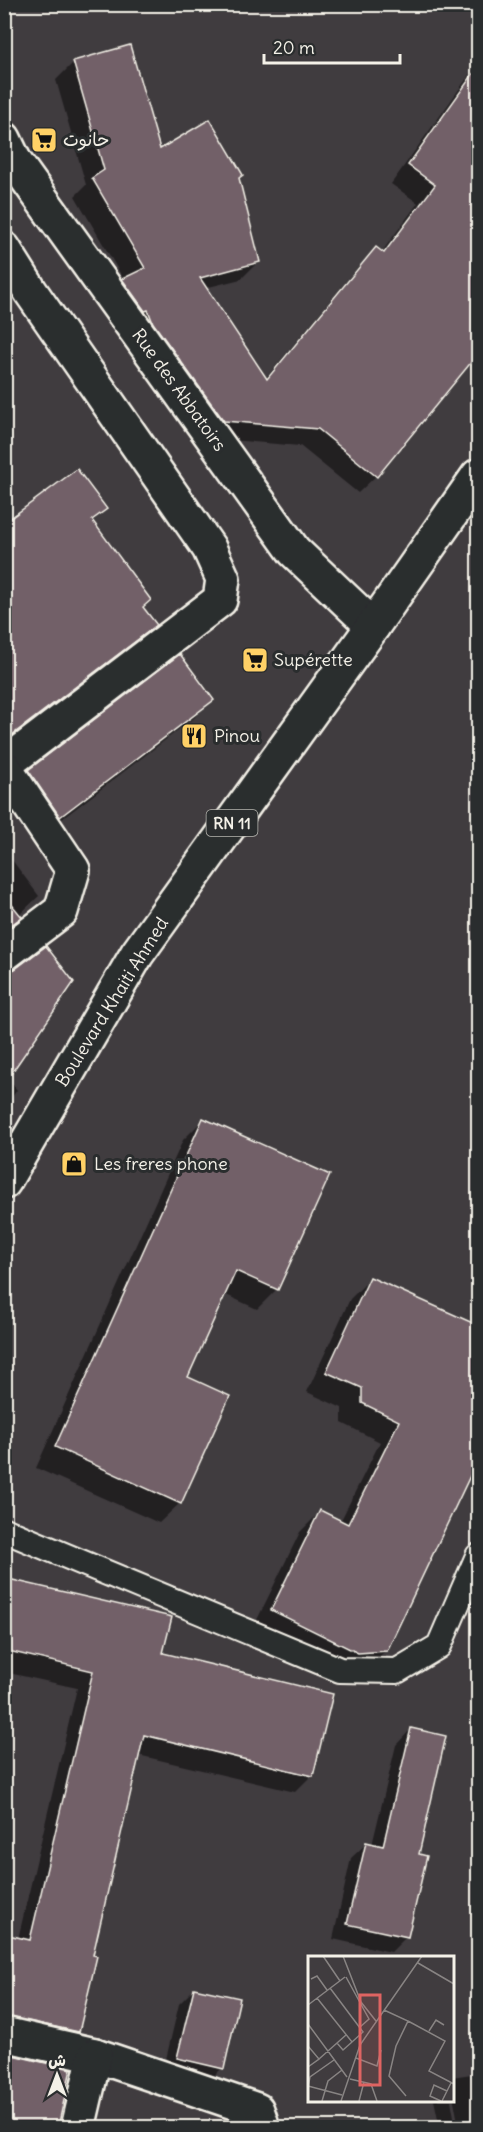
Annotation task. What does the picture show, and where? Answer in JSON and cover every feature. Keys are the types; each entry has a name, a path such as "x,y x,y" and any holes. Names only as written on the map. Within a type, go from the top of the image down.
{"main road":[{"name":"Rue des Abbatoirs","path":"4,139 15,162 294,551 373,626"},
{"path":"4,249 38,302 209,548 223,579 220,600 4,766 73,870 61,911 4,954"},
{"name":"Boulevard Khaiti Ahmed","path":"4,1182 137,954 478,476"},
{"path":"4,2034 95,2055 257,2110 262,2127"},
{"path":"78,2127 95,2055"}],"lane":[{"path":"4,1530 340,1670 397,1671 440,1646 478,1556"}],"building":[{"path":"130,45 160,149 210,119 243,175 239,178 260,262 200,278 267,379 376,247 384,253 435,185 408,165 478,67 478,354 377,477 318,429 224,421 153,323 148,310 145,311 122,279 145,268 92,178 104,170 73,61"},
{"path":"77,469 107,509 92,520 151,600 143,607 157,625 4,741 4,523"},
{"path":"180,654 214,700 60,817 28,770"},
{"path":"4,895 22,917 4,930"},
{"path":"46,946 74,982 4,1084 4,972 15,969"},
{"path":"203,1118 330,1175 278,1290 236,1271 188,1377 230,1396 181,1504 55,1447"},
{"path":"370,1277 475,1324 478,1459 387,1651 358,1653 271,1610 320,1510 348,1524 399,1421 362,1403 362,1388 326,1372"},
{"path":"4,1578 172,1617 163,1653 333,1694 313,1776 144,1735 93,1955 97,1956 79,2032 4,2016 4,1934 30,1940 93,1671 4,1650"},
{"path":"411,1728 446,1736 419,1854 427,1856 408,1937 347,1924 366,1842 383,1846"},
{"path":"194,1988 240,1998 224,2069 177,2058"},
{"path":"4,2053 71,2069 58,2127 4,2127"}],"place":[{"name":"حانوت","path":"44,140"},
{"name":"Supérette","path":"255,660"},
{"name":"Pinou","path":"194,736"},
{"name":"Les freres phone","path":"74,1164"}]}
